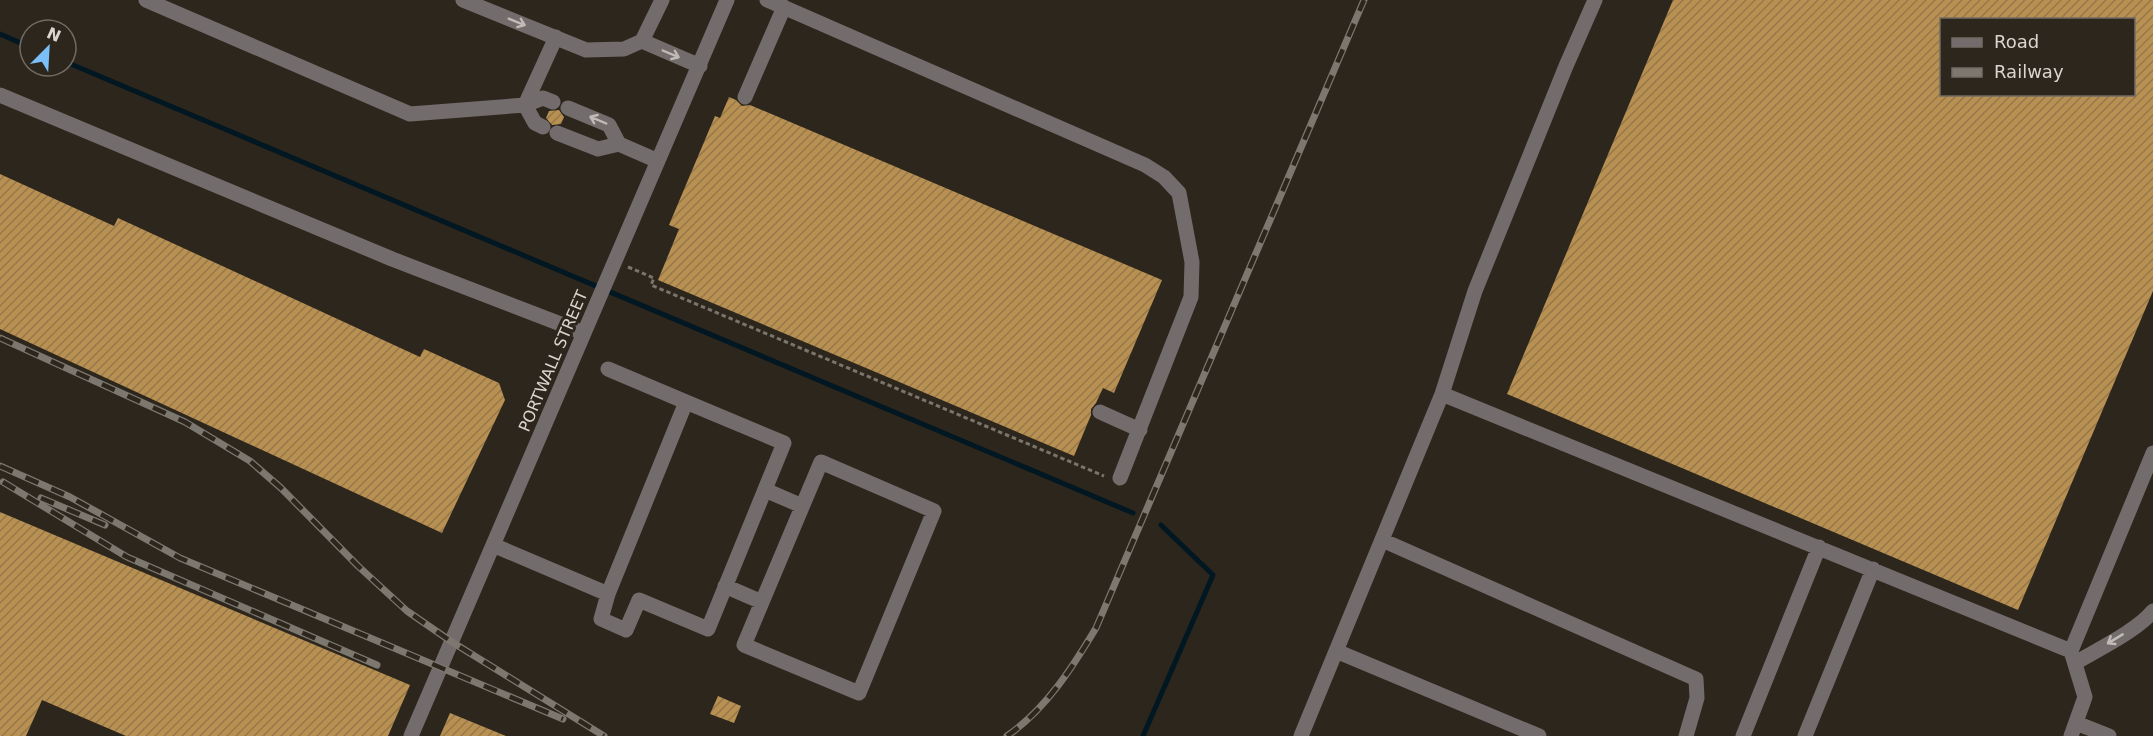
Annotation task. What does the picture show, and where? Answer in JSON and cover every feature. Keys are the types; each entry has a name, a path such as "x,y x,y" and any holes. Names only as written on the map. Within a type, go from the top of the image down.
{"street":[{"path":"146,0 410,114 525,105 543,98 553,102"},
{"path":"463,0 586,50 624,49 642,41 662,0"},
{"name":"PORTWALL STREET","path":"411,736 727,0"},
{"path":"767,0 1145,165 1164,177 1179,193 1192,261 1191,297 1120,478"},
{"path":"1301,736 1442,394 1475,291 1595,0"},
{"path":"745,97 784,7"},
{"path":"525,105 556,37"},
{"path":"642,41 700,66"},
{"path":"0,95 392,258 584,333"},
{"path":"525,105 535,123 550,130 598,149 619,144 658,161"},
{"path":"568,108 609,125 619,144"},
{"path":"608,369 784,443 708,629 639,600 626,630 601,620 608,594 686,402"},
{"path":"1442,394 1873,569 2073,657 2136,626 2148,618 2153,611"},
{"path":"1100,412 1140,430"},
{"path":"2109,736 2073,730 2085,697 2073,657 2153,453"},
{"path":"820,462 934,511 859,693 744,645 762,602 820,462"},
{"path":"765,490 802,506"},
{"path":"1382,540 1696,679 1698,698 1686,736"},
{"path":"494,545 608,594"},
{"path":"1743,736 1819,547"},
{"path":"1808,735 1873,569"},
{"path":"725,586 762,602"},
{"path":"1336,651 1539,736"}],"path":[{"path":"615,261 654,278 651,285 1107,477 1109,473 1120,478"}],"building":[{"path":"1673,0 2153,0 2153,291 2018,610 1507,394"},
{"path":"729,97 742,106 750,105 1162,280 1114,393 1103,388 1091,409 1091,415 1074,456 658,280 679,229 669,225 715,116 720,118"},
{"path":"559,110 564,117 561,124 552,125 546,118 549,111"},
{"path":"0,174 114,226 118,218 420,357 424,349 499,383 505,400 442,533 0,329"},
{"path":"0,512 410,685 388,736 126,736 42,700 26,736 0,736"},
{"path":"718,696 741,706 734,723 710,714"},
{"path":"450,713 506,736 440,736"}],"waterway":[{"path":"0,34 18,42"},
{"path":"78,67 1133,513"},
{"path":"1143,736 1213,575 1161,525"}],"railway":[{"path":"1007,736 1046,701 1068,673 1096,628 1364,0"},
{"path":"0,338 185,422 250,461 281,488 358,566 407,611 452,642 604,736"},
{"path":"0,466 70,497 180,558 563,719"},
{"path":"3,482 127,557 377,665"},
{"path":"41,498 105,525"}]}
